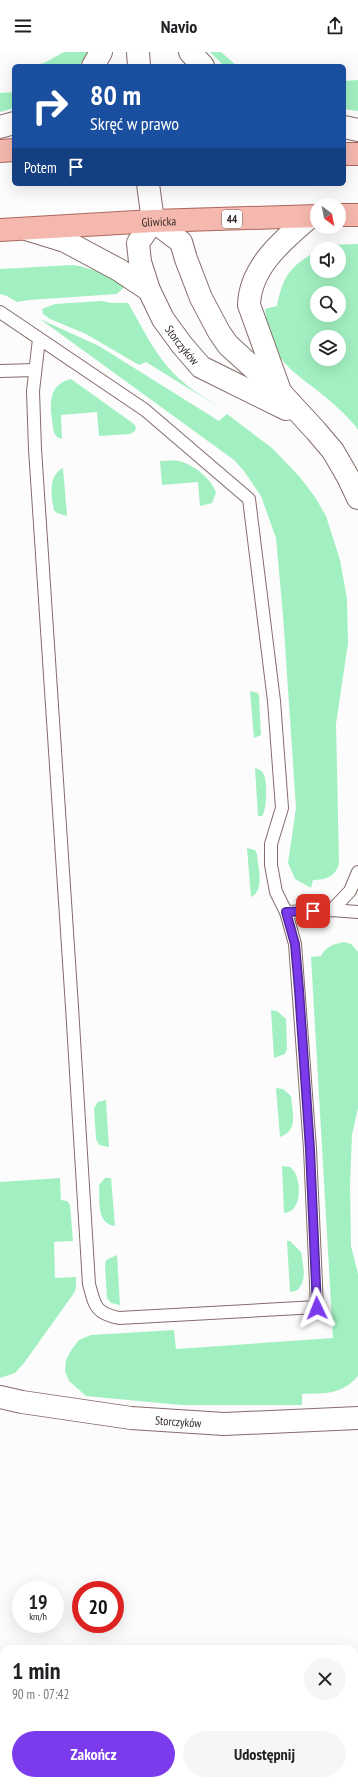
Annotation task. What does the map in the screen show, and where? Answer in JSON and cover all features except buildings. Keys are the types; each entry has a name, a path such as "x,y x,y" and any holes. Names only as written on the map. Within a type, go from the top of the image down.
{"main road":[{"path":"0,151 12,150"},
{"path":"346,154 358,154"},
{"path":"346,215 358,214"},
{"name":"Gliwicka","path":"0,230 153,221 310,216"}],"street":[{"path":"94,64 101,52"},
{"path":"138,52 139,64"},
{"path":"190,52 202,64"},
{"path":"0,127 12,124"},
{"path":"346,127 358,130"},
{"path":"148,186 153,221"},
{"name":"Storczyków","path":"282,394 249,306 249,296 259,271 274,251 310,220"},
{"name":"Storczyków","path":"301,416 201,367 182,345 163,319 149,290 140,262 138,243 153,221 181,242 201,298 213,322 228,345 282,394 333,451 358,498"},
{"path":"25,229 65,241 119,270 149,290"},
{"name":"Storczyków","path":"0,1397 22,1402 131,1418 224,1424 358,1418"}],"lane":[{"path":"0,312 145,410 249,499 274,701 282,808 271,844 271,865 276,892 286,912 295,944 310,1149 317,1308 119,1318 106,1315 96,1308 89,1284 40,534 33,391 38,339"},
{"path":"0,370 35,370"},
{"path":"332,910 350,891 358,872"},
{"path":"286,912 332,910 358,912"}],"green space":[{"path":"64,52 88,52 80,64 40,64"},
{"path":"210,52 221,52 235,64 222,64"},
{"path":"358,80 358,111 346,109 346,81"},
{"path":"12,92 12,109 0,112 0,93"},
{"path":"346,244 358,244 358,430 339,409 300,377 280,358 273,345 268,329 265,309 277,306 285,279 294,267 310,255 310,278 346,278"},
{"path":"73,265 100,273 125,286 117,294 17,302 0,294 0,269"},
{"path":"101,301 128,303 165,364 186,385 220,408 146,362 139,365 86,334 50,319 43,314 42,309 55,304"},
{"path":"40,319 99,346 219,421 227,414 272,448 299,476 315,497 326,516 340,560 347,599 348,643 336,724 339,862 336,871 333,874 326,878 313,880 311,888 295,879 288,863 296,808 283,615 276,538 261,496 244,471 234,460"},
{"path":"71,379 134,424 136,427 135,431 130,434 99,436 97,412 61,415 62,439 57,437 54,433 51,400 57,387 62,382"},
{"path":"160,461 179,461 190,465 202,473 211,483 216,493 212,503 200,506 198,482 162,485"},
{"path":"63,468 67,516 57,513 54,510 52,499 53,481 58,471"},
{"path":"250,691 258,693 259,696 261,735 254,738"},
{"path":"255,768 262,772 265,776 266,782 266,802 262,816 258,816"},
{"path":"247,848 255,850 257,854 260,878 258,889 251,897"},
{"path":"344,942 351,944 358,952 358,1108 352,1135 350,1185 351,1246 358,1274 358,1376 345,1387 333,1392 302,1394 302,1405 181,1405 86,1396 69,1381 65,1371 66,1360 72,1349 79,1340 91,1335 174,1330 176,1349 333,1338 311,957 321,956 325,950 331,946"},
{"path":"271,1010 277,1011 286,1019 287,1049 285,1054 274,1058"},
{"path":"276,1088 283,1089 291,1096 293,1115 290,1130 280,1137"},
{"path":"106,1100 109,1147 99,1145 96,1139 94,1108 98,1102"},
{"path":"282,1166 290,1167 296,1175 299,1186 297,1204 290,1212 284,1213"},
{"path":"60,1178 61,1200 67,1201 70,1205 73,1241 54,1242 55,1278 76,1277 76,1288 74,1293 24,1363 15,1373 0,1378 0,1182"},
{"path":"105,1178 111,1178 115,1226 105,1221 100,1210 99,1185"},
{"path":"287,1241 290,1241 301,1252 304,1273 300,1287 296,1291 290,1292"},
{"path":"117,1255 120,1305 111,1303 107,1298 105,1265 106,1260"}],"route":[{"path":"313,911 286,912 295,944 299,990 303,1067 310,1149 317,1308"}]}
